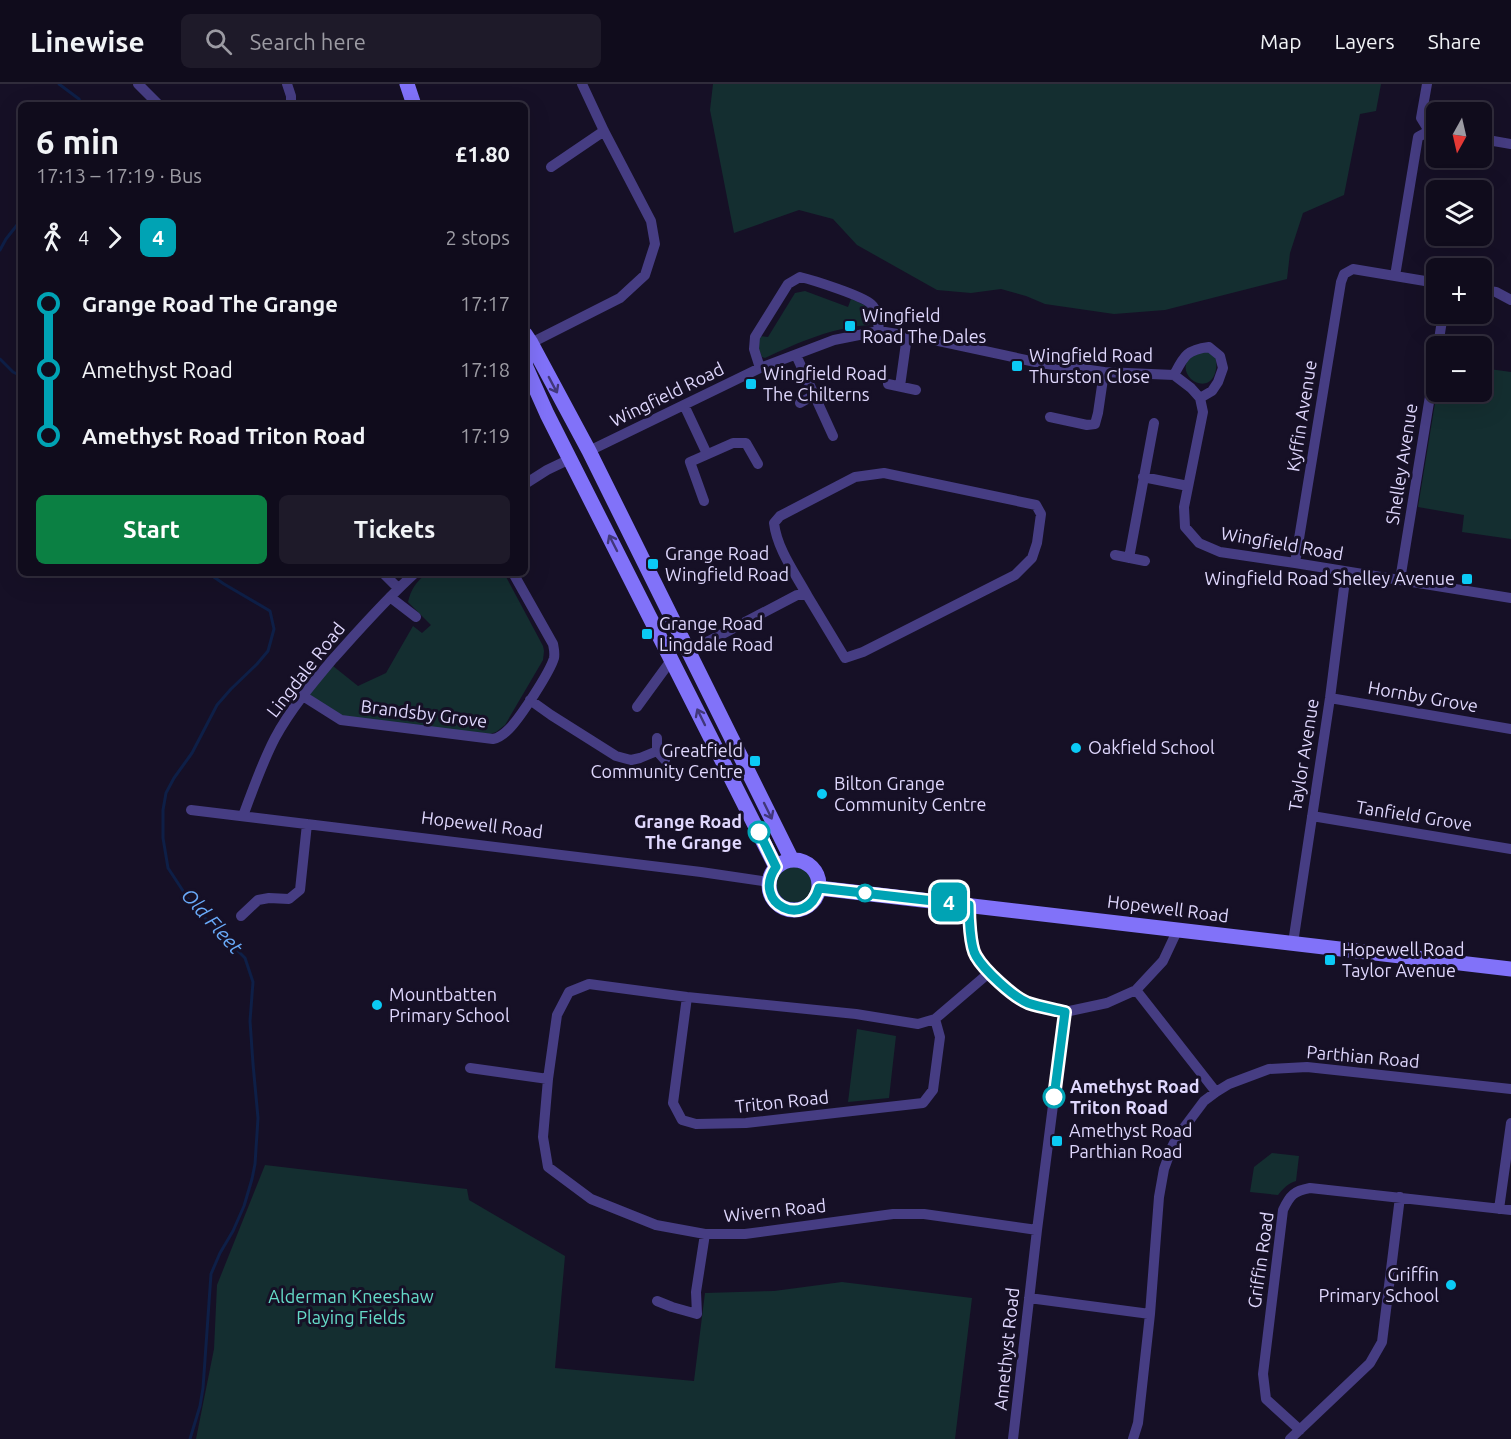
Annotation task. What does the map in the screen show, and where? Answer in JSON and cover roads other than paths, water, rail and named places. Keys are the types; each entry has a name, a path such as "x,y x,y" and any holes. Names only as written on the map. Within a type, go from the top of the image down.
{"street":[{"path":"138,84 156,102"},
{"path":"286,84 291,102"},
{"path":"407,84 413,102"},
{"path":"528,341 620,298 645,275 655,244 651,221 582,84"},
{"path":"1426,123 1421,118 1427,84"},
{"path":"551,167 604,131"},
{"path":"1426,134 1418,137 1395,276 1426,281"},
{"path":"1492,141 1511,144"},
{"name":"Kyffin Avenue","path":"1295,563 1341,282 1344,274 1353,269 1395,276"},
{"path":"760,369 754,349 755,337 788,284 800,277 864,299 873,305 879,331"},
{"path":"1492,291 1511,300"},
{"name":"Wingfield Road","path":"589,451 760,369 834,340 879,331 934,340 1040,363 1104,372 1174,375"},
{"path":"900,386 907,336"},
{"path":"528,343 589,451 792,860"},
{"path":"1209,347 1220,356 1222,368 1218,382 1212,391 1200,398 1174,375 1183,358 1194,349 1209,347"},
{"path":"796,355 833,436"},
{"path":"528,371 547,414 776,867"},
{"path":"1050,417 1087,425 1095,424 1104,372"},
{"path":"888,384 916,390"},
{"path":"800,403 814,395"},
{"name":"Wingfield Road","path":"1200,398 1203,412 1184,507 1185,527 1199,543 1220,552 1511,598"},
{"name":"Shelley Avenue","path":"1400,580 1429,402"},
{"path":"684,405 707,454"},
{"path":"1129,558 1154,423"},
{"path":"704,501 690,462 733,443 746,443 758,464"},
{"path":"528,482 570,459"},
{"path":"884,472 1036,505 1041,514 1037,543 1032,558 1015,575 863,652 845,658 807,596 784,553 775,532 774,523 780,516 855,477 884,472"},
{"path":"1143,477 1188,486"},
{"path":"1114,555 1145,561"},
{"name":"Taylor Avenue","path":"1293,943 1330,698 1346,572"},
{"path":"386,576 398,588"},
{"name":"Lingdale Road","path":"243,816 261,768 289,715 369,617 412,576"},
{"name":"Brandsby Grove","path":"303,696 341,720 498,738 509,729 530,700 550,668 555,655 553,644 515,576"},
{"path":"637,707 672,659 796,595 807,596"},
{"path":"390,597 416,617"},
{"name":"Hornby Grove","path":"1330,698 1511,729"},
{"path":"530,700 616,756 640,758 657,751"},
{"path":"657,738 657,751 665,760"},
{"name":"Hopewell Road","path":"191,810 769,882"},
{"name":"Tanfield Grove","path":"1312,816 1511,849"},
{"path":"241,916 258,900 289,899 300,890 307,824"},
{"path":"792,860 799,860 812,867 817,873 819,888 813,902 799,910 783,908 777,904 769,890 771,874 776,867 792,860"},
{"name":"Hopewell Road","path":"819,888 1511,969"},
{"path":"969,905 975,955 1006,990 1027,1003 1065,1012 1107,1003 1136,990 1162,961 1178,929"},
{"path":"935,1018 990,972"},
{"name":"Wivern Road","path":"935,1018 918,1024 856,1014 687,997 589,984 568,992 557,1015 548,1079 543,1137 548,1167 591,1199 656,1226 705,1234 745,1234 893,1214 924,1214 1037,1230"},
{"path":"1136,990 1215,1092"},
{"name":"Triton Road","path":"687,997 673,1103 682,1120 696,1124 746,1123 922,1103 933,1090 940,1037 935,1018"},
{"name":"Amethyst Road","path":"1013,1439 1065,1012"},
{"name":"Parthian Road","path":"1133,1439 1138,1424 1150,1314 1159,1197 1164,1169 1172,1147 1184,1126 1204,1101 1229,1084 1269,1069 1307,1066 1511,1089"},
{"path":"470,1068 548,1079"},
{"path":"1499,1209 1511,1123"},
{"name":"Griffin Road","path":"1300,1430 1266,1399 1263,1374 1283,1210 1287,1200 1294,1192 1310,1188 1511,1210"},
{"path":"1290,1439 1370,1364 1382,1342 1400,1197"},
{"path":"657,1300 697,1314 696,1292 705,1234"},
{"path":"1029,1298 1150,1314"}],"waterway":[{"name":"Old Fleet","path":"59,84 80,102"},
{"name":"Old Fleet","path":"0,250 18,224"},
{"name":"Old Fleet","path":"0,359 18,374"},
{"name":"Old Fleet","path":"190,1439 203,1388 211,1274 244,1206 255,1164 258,1118 250,1021 253,982 245,958 193,906 168,868 163,838 163,810 166,793 192,753 217,705 268,651 274,629 270,611 212,576"}],"place":[{"name":"Wingfield Road The Dales","path":"850,326"},
{"name":"Wingfield Road Thurston Close","path":"1017,366"},
{"name":"Wingfield Road The Chilterns","path":"751,384"},
{"name":"Grange Road Wingfield Road","path":"653,564"},
{"name":"Wingfield Road Shelley Avenue","path":"1467,579"},
{"name":"Grange Road Lingdale Road","path":"647,634"},
{"name":"Oakfield School","path":"1076,748"},
{"name":"Greatfield Community Centre","path":"755,761"},
{"name":"Bilton Grange Community Centre","path":"822,794"},
{"name":"Grange Road The Grange","path":"759,832"},
{"name":"Hopewell Road Taylor Avenue","path":"1330,960"},
{"name":"Mountbatten Primary School","path":"377,1005"},
{"name":"Amethyst Road Triton Road","path":"1054,1097"},
{"name":"Amethyst Road Parthian Road","path":"1057,1141"},
{"name":"Griffin Primary School","path":"1451,1285"}],"park label":[{"name":"Alderman Kneeshaw Playing Fields","path":"351,1307"}]}
